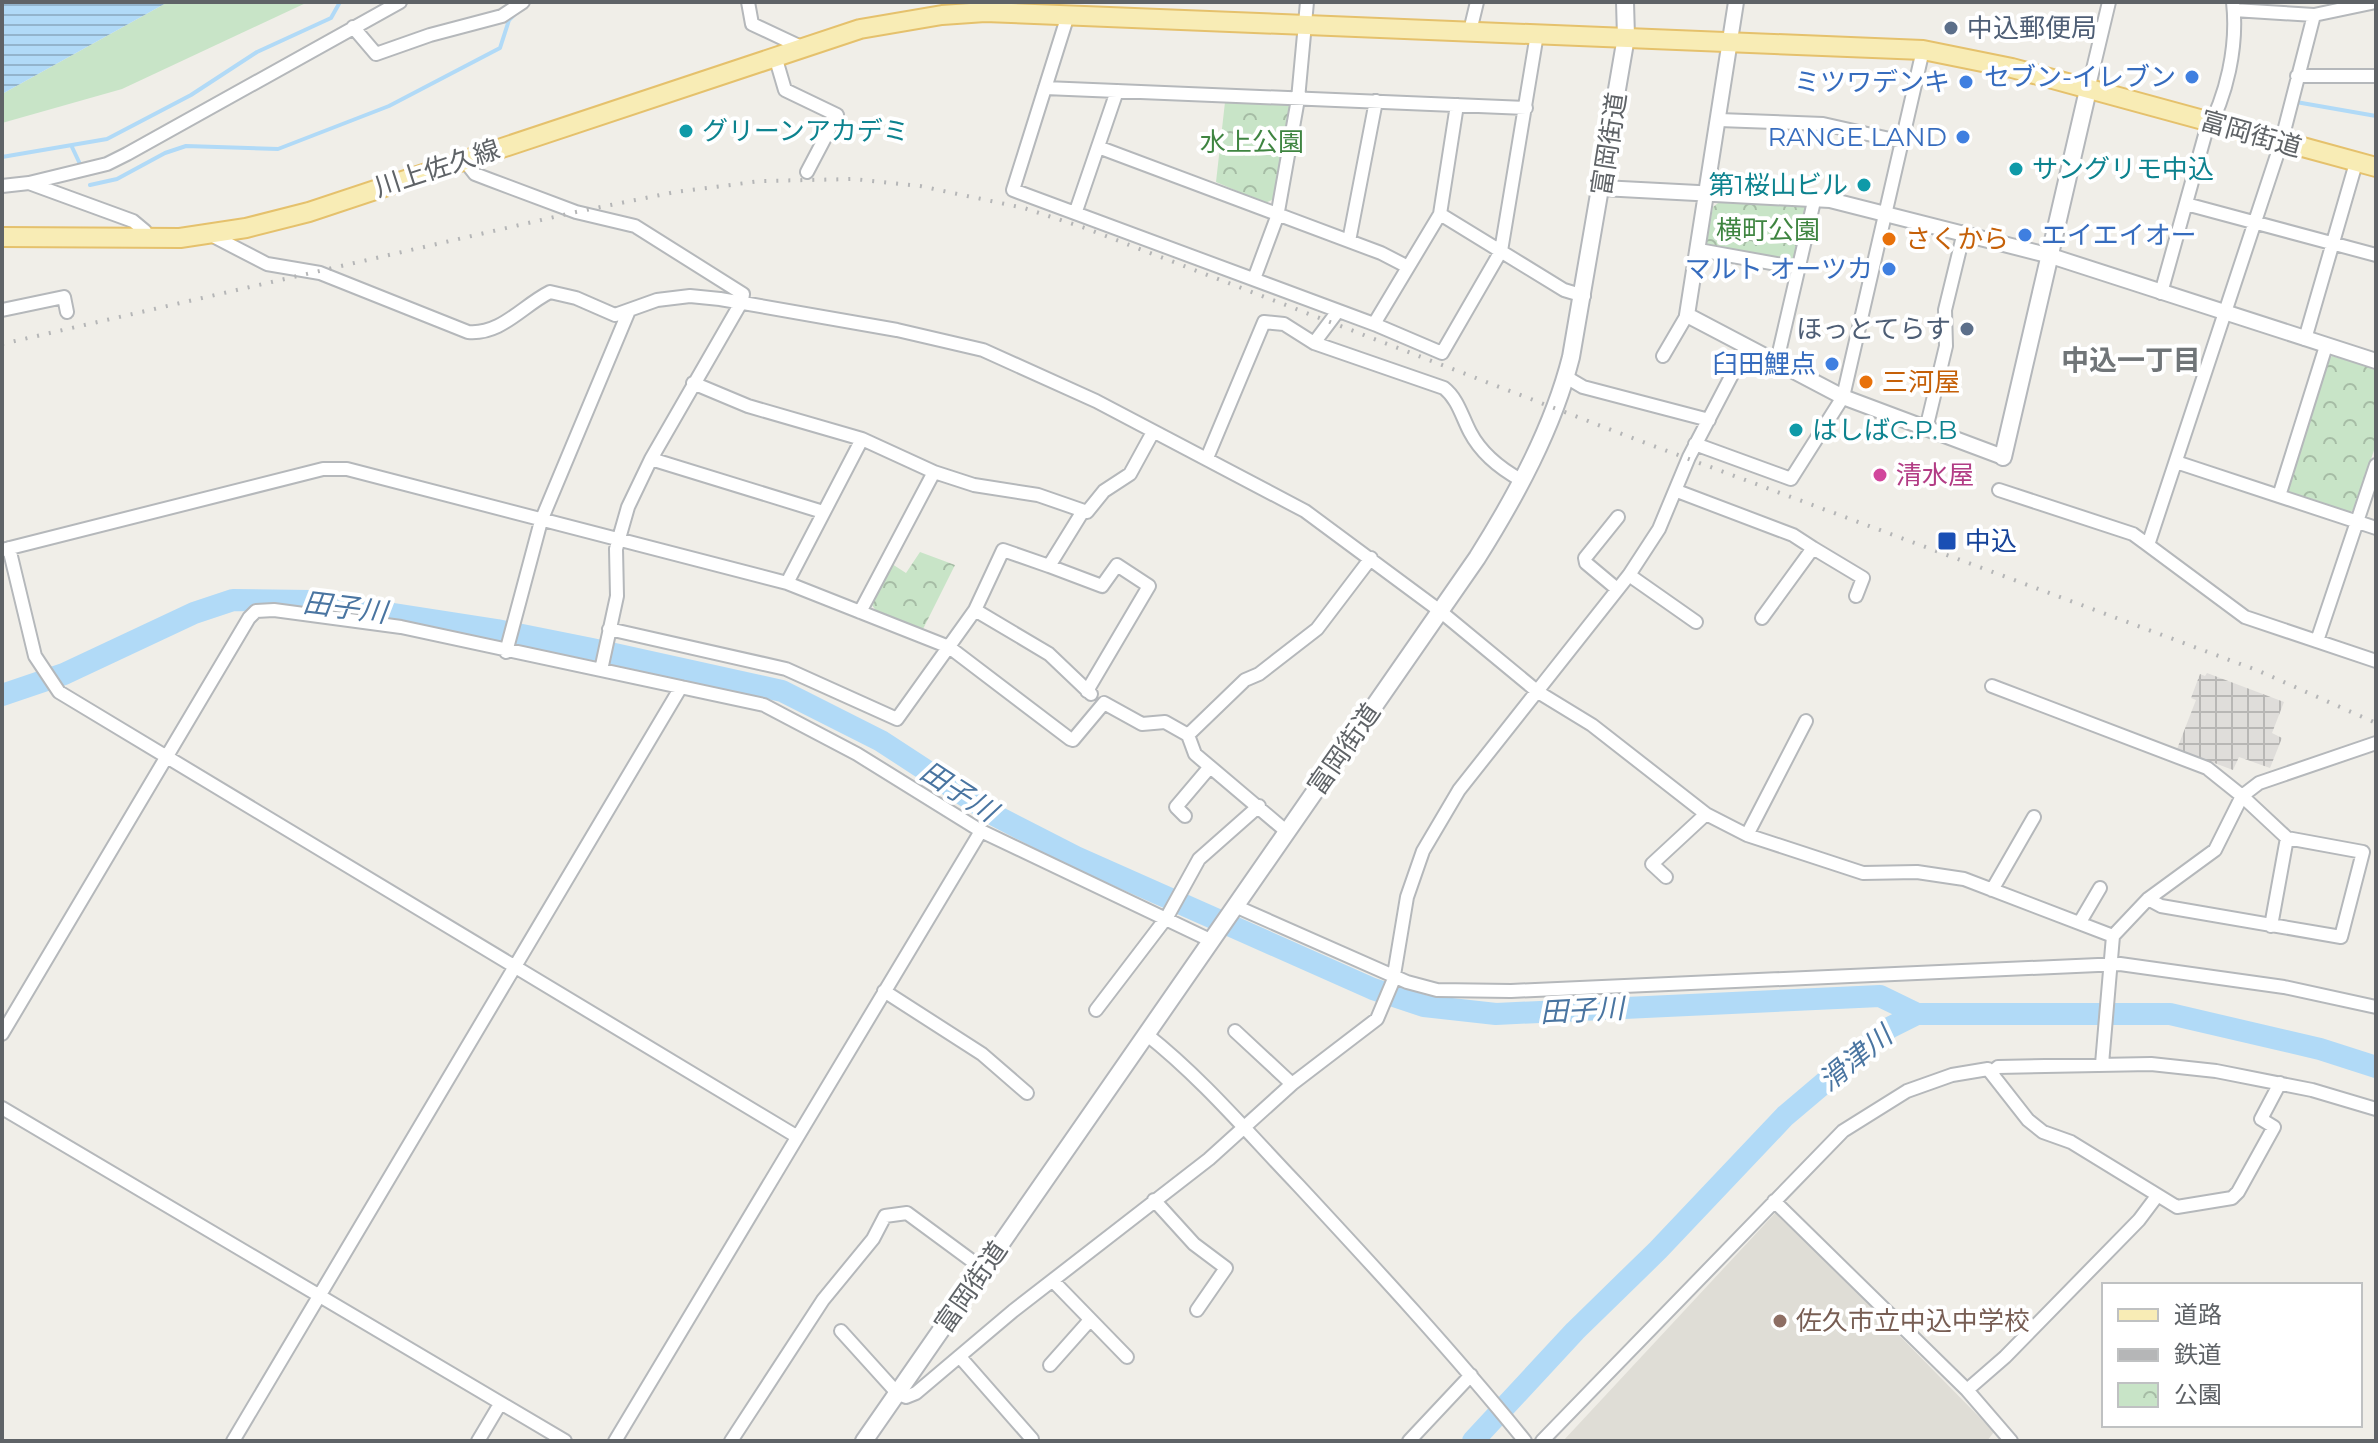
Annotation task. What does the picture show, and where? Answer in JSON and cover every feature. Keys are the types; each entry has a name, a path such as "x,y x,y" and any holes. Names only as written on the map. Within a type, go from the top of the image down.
{"main road":[{"path":"1625,2 1626,37"},
{"name":"川上佐久線","path":"2,237 148,240 211,235 309,212 860,29 985,12 1068,15 1099,9 1305,25 1626,37"},
{"name":"富岡街道","path":"864,1441 1495,530 1521,480 1566,377 1584,296 1626,37 1923,50 2012,68 2376,167"},
{"path":"2003,457 2088,90"}],"street":[{"path":"2,186 29,183 107,164 400,2"},
{"path":"353,27 376,54 430,35 502,16 523,2"},
{"path":"748,2 752,24 762,32 791,40 801,47"},
{"path":"1254,279 1277,217 1298,99 1307,2"},
{"path":"1470,31 1477,2"},
{"path":"1663,356 1687,315 1736,2"},
{"path":"2088,90 2109,2"},
{"path":"2161,293 2205,135 2234,49 2234,6 2314,15 2376,2"},
{"path":"1068,15 1013,190 1374,324 1442,353 1501,251 1537,34"},
{"path":"2148,545 2256,223 2281,143 2314,15"},
{"path":"1695,444 1791,479 1843,397 1923,50"},
{"path":"775,56 785,90 837,115 807,172"},
{"path":"2297,76 2376,76"},
{"path":"1045,88 1526,108"},
{"path":"1076,211 1117,91"},
{"path":"1349,241 1376,101"},
{"path":"1374,324 1440,214 1457,105"},
{"path":"1719,120 1823,124 1903,142"},
{"path":"1098,147 1277,217 1349,241 1408,267"},
{"path":"464,160 475,174 576,212 635,226 739,290 742,301 693,383 628,507 618,541 617,596 601,666"},
{"path":"2305,339 2356,163"},
{"path":"29,183 133,221 145,231 148,240"},
{"path":"1602,188 1815,197 2051,256 2376,361"},
{"path":"1777,361 1815,197"},
{"path":"2186,204 2376,255"},
{"path":"1440,214 1564,290 1584,296"},
{"path":"1926,429 1946,346 1945,310 1964,232"},
{"path":"211,235 267,264 320,273 468,332 479,333 499,326 550,292 576,298 615,315 628,313 657,300 690,296 742,301 897,330 983,350 1096,401 1305,511 1440,611 1538,692 1592,725 1706,814 1747,835 1863,873 1940,873 2113,936"},
{"path":"1699,250 1799,268"},
{"path":"2,310 64,297 67,312"},
{"path":"1314,343 1338,311"},
{"path":"507,648 541,521 628,313"},
{"path":"1687,315 1843,397 2003,457"},
{"path":"1207,458 1264,322 1284,324 1314,343 1444,388 1452,395 1470,432 1486,455 1521,480"},
{"path":"841,1331 898,1394 906,1397 916,1393 1244,1130 1292,1084 1382,1011 1394,978 1407,897 1423,851 1459,790 1629,575 1659,529 1695,444 1747,346"},
{"path":"2279,496 2326,346"},
{"path":"1566,377 1583,387 1709,420"},
{"path":"693,383 748,406 862,439 934,472 974,485 1038,495 1083,511 1092,510 1104,491 1126,479 1153,432"},
{"path":"787,583 862,439"},
{"path":"651,459 823,512"},
{"path":"2176,462 2376,528"},
{"path":"2317,641 2376,465"},
{"path":"796,1136 165,759 56,689 39,666 6,549 323,469 347,469 787,583 949,647 1070,739 1104,703"},
{"path":"860,612 934,472"},
{"path":"1999,490 2133,534 2245,617 2376,661"},
{"path":"1677,491 1793,535 1863,578 1856,596"},
{"path":"1049,566 1083,511"},
{"path":"1617,589 1586,563 1585,558 1618,517"},
{"path":"1762,618 1813,548"},
{"path":"607,634 786,669 892,719 900,716 975,610 1003,550 1102,586 1117,565 1149,586 1087,691"},
{"path":"1188,735 1245,680 1259,674 1317,629 1371,558"},
{"path":"1629,575 1696,622"},
{"path":"2,1034 256,611 294,610 345,617 601,666 777,711 857,754 981,831 1213,939"},
{"path":"975,610 1049,654 1104,703 1142,724 1165,722 1188,735 1195,754 1209,768 1286,831"},
{"path":"1992,686 2207,768 2287,838 2363,852 2341,937 2161,906 2148,899"},
{"path":"233,1441 681,687"},
{"path":"1747,835 1806,721"},
{"path":"2103,1062 2113,936 2148,899 2215,850 2242,796 2259,783 2376,743"},
{"path":"1185,816 1176,807 1209,768"},
{"path":"1096,1010 1166,918 1199,859 1259,806"},
{"path":"1652,864 1706,814"},
{"path":"1992,890 2034,817"},
{"path":"615,1441 981,831"},
{"path":"2271,926 2287,838"},
{"path":"1641,853 1666,877"},
{"path":"2080,922 2100,888"},
{"path":"1232,910 1394,978 1437,990 1498,992 2109,965 2284,987 2376,1007"},
{"path":"884,991 982,1054 1027,1093"},
{"path":"1235,1031 1292,1084"},
{"path":"1146,1034 1172,1055 1432,1328 1525,1441"},
{"path":"1992,1072 1998,1067 2103,1062 2216,1071 2280,1083 2376,1109"},
{"path":"1542,1441 1843,1131 1907,1091 1952,1075 1984,1068 1992,1072 2028,1120 2043,1132 2071,1142 2177,1207 2232,1198 2274,1127 2261,1119 2280,1083"},
{"path":"2,1108 565,1441"},
{"path":"1967,1390 2005,1357 2139,1220 2157,1196"},
{"path":"1154,1200 1194,1244 1226,1268 1197,1310"},
{"path":"1774,1201 1967,1390 2011,1441"},
{"path":"731,1441 823,1300 873,1239 885,1216 907,1213 983,1269"},
{"path":"1053,1281 1127,1357"},
{"path":"1050,1365 1090,1320"},
{"path":"960,1357 1032,1439"},
{"path":"1409,1441 1472,1376"},
{"path":"478,1441 500,1404"}],"shaded area":[{"path":"2207,673 2284,702 2272,733 2282,738 2270,768 2239,757 2233,770 2177,749 2196,700 2191,698 2200,674 2205,676"},
{"name":"佐久市立中込中学校","path":"1777,1211 1994,1432 1987,1441 1563,1441"}],"green space":[{"path":"168,2 308,2 122,89 2,123 2,94"},
{"name":"水上公園","path":"1225,102 1291,104 1274,199 1265,203 1216,182"},
{"name":"横町公園","path":"1722,200 1806,203 1796,258 1790,261 1706,246 1713,207"},
{"path":"2332,356 2376,369 2376,444 2355,509 2348,513 2288,494 2286,488 2326,360"},
{"path":"920,552 955,565 922,631 876,611 872,605 892,564 906,573"}],"water":[{"path":"2,2 168,2 2,94"}],"waterway":[{"path":"2,157 107,139 191,95 257,52 331,18 340,2"},
{"path":"90,185 117,179 165,153 186,146 278,149 389,106 500,48 509,20 516,13"},
{"path":"2296,102 2376,116"},
{"path":"72,147 80,164"},
{"name":"田子川","path":"2,695 64,674 194,613 233,600 310,601 497,630 782,691 881,741 996,816 1076,857 1373,989 1424,1006 1496,1014 1880,996 1917,1014"},
{"name":"滑津川","path":"1473,1441 1575,1331 1658,1250 1785,1116 1889,1028 1917,1014 2170,1014 2320,1049 2376,1067"}],"railway":[{"path":"2,344 675,192 761,181 854,179 920,186 1024,208 1085,228 1635,439 2259,671 2376,723"}],"place":[{"name":"中込郵便局","path":"1951,28"},
{"name":"セブン-イレブン","path":"2192,77"},
{"name":"ミツワデンキ","path":"1966,82"},
{"name":"グリーンアカデミ","path":"686,131"},
{"name":"RANGE LAND","path":"1963,137"},
{"name":"サングリモ中込","path":"2016,169"},
{"name":"第1桜山ビル","path":"1864,185"},
{"name":"エイエイオー","path":"2025,235"},
{"name":"さくから","path":"1889,239"},
{"name":"マルト オーツカ","path":"1889,269"},
{"name":"ほっとてらす","path":"1967,329"},
{"name":"臼田鯉点","path":"1832,364"},
{"name":"三河屋","path":"1866,382"},
{"name":"はしばC.P.B","path":"1796,430"},
{"name":"清水屋","path":"1880,475"},
{"name":"中込","path":"1947,541"},
{"name":"佐久市立中込中学校","path":"1780,1321"}],"district":[{"name":"中込一丁目","path":"2131,360"}]}
